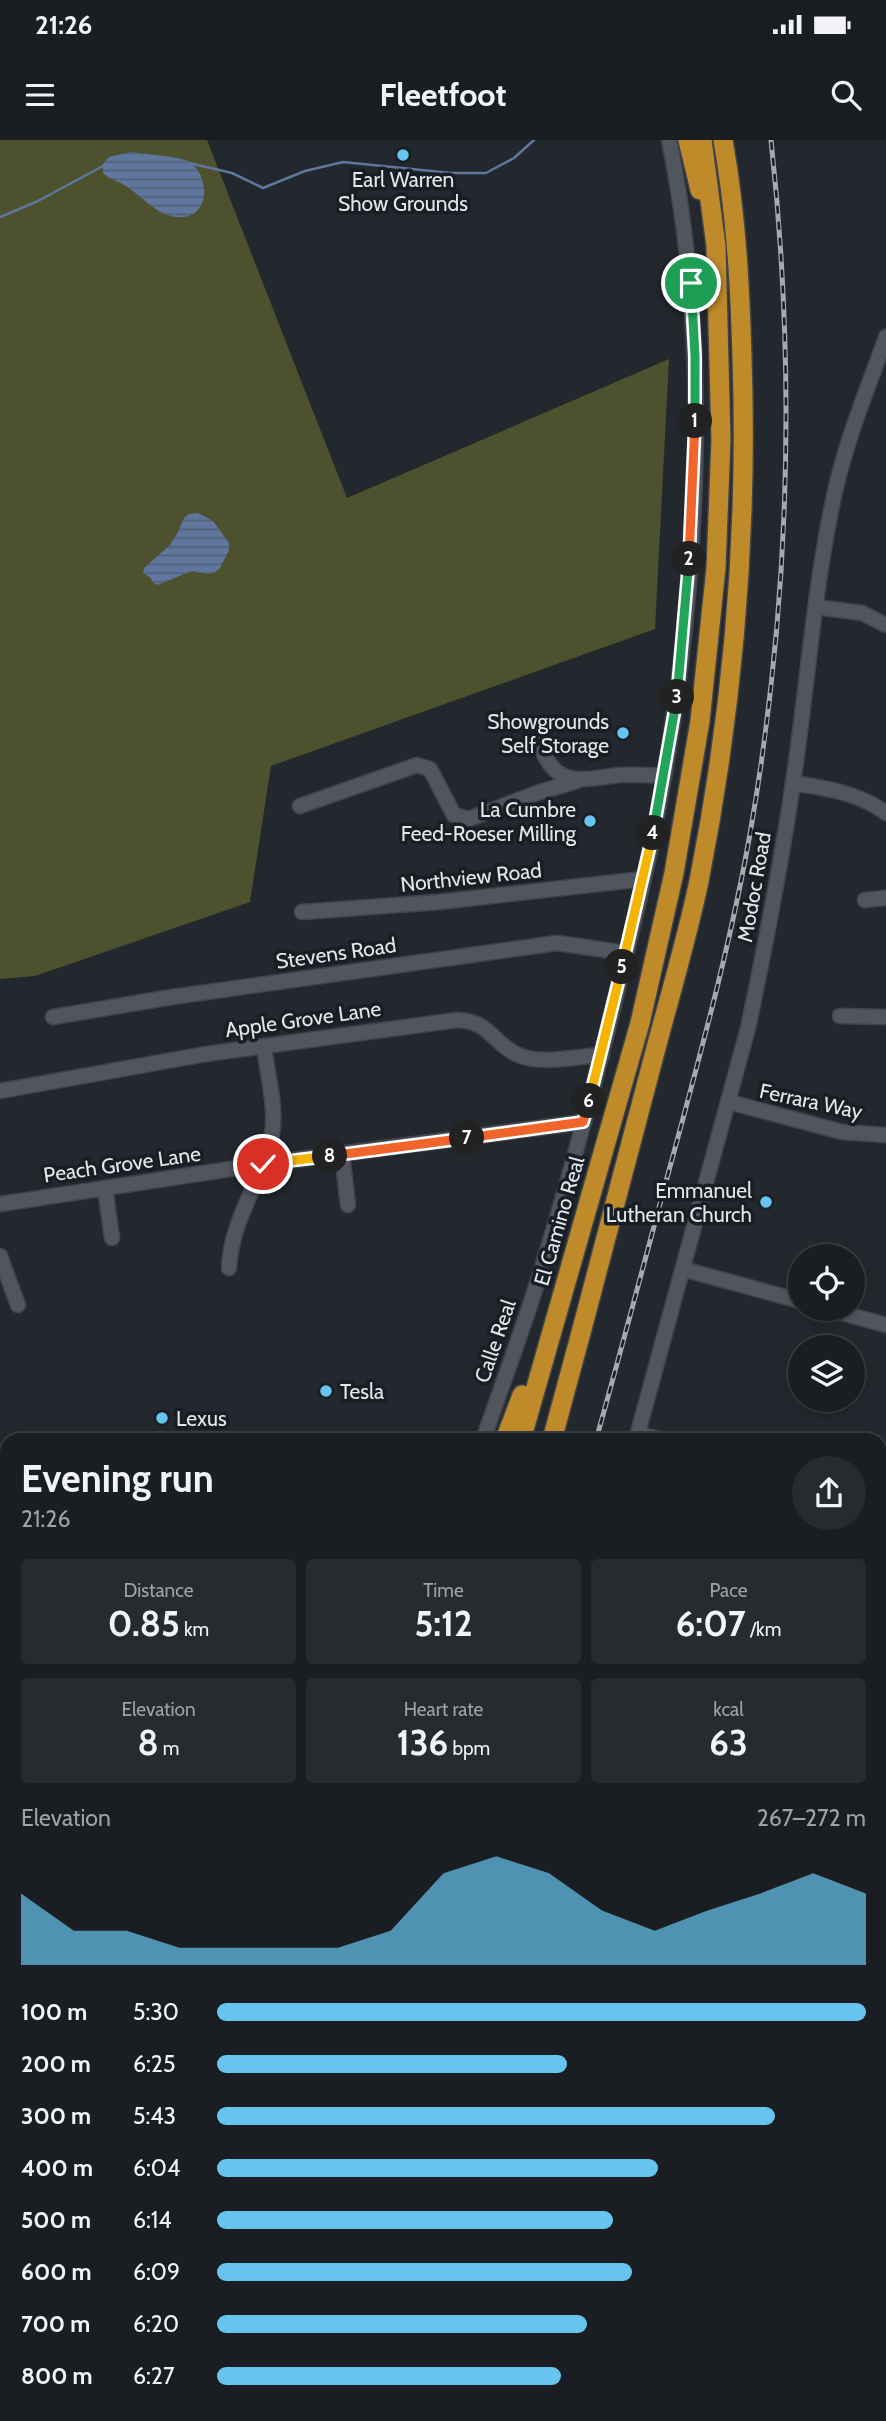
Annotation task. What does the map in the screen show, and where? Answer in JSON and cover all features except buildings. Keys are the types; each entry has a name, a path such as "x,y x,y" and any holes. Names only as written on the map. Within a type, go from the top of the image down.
{"highway":[{"path":"688,140 716,246"},
{"name":"El Camino Real","path":"523,1433 640,1023 688,797 709,645 719,504 721,377 716,246 702,140"},
{"path":"723,140 734,202"},
{"path":"554,1433 699,882 727,711 738,605 744,399 732,140"},
{"path":"508,1433 523,1395 545,1354"}],"street":[{"name":"Calle Real","path":"485,1433 532,1301 602,1055 643,879 675,714 686,606 694,449 695,356 683,212 669,140"},
{"name":"Modoc Road","path":"638,1433 729,1102 760,972 793,783 822,552 850,437 886,337"},
{"path":"816,607 862,613 886,625"},
{"path":"539,742 545,761 553,769 577,781"},
{"path":"300,806 417,765 430,769 454,815 469,819 577,781 623,775 664,775"},
{"path":"793,783 836,790 862,799 886,813"},
{"name":"Northview Road","path":"302,912 439,902 643,879"},
{"path":"865,901 886,898"},
{"name":"Stevens Road","path":"53,1017 172,997 557,943 626,953"},
{"path":"840,1016 886,1017"},
{"name":"Apple Grove Lane","path":"0,1091 264,1046 457,1020 484,1026 505,1046 524,1057 536,1059 602,1055"},
{"path":"229,1268 233,1234 263,1164 273,1123 264,1046"},
{"name":"Ferrara Way","path":"729,1102 842,1132 886,1135"},
{"name":"Peach Grove Lane","path":"0,1204 263,1164 583,1122"},
{"path":"342,1154 348,1205"},
{"path":"105,1188 113,1238"},
{"path":"0,1256 18,1306"},
{"path":"683,1269 788,1298"},
{"path":"865,1319 886,1325"}],"green space":[{"path":"0,140 207,140 347,498 669,359 655,629 271,766 250,902 35,976 0,979"}],"water":[{"path":"131,152 190,162 197,169 204,187 204,197 196,212 188,216 169,216 103,173 103,164 109,157"},
{"path":"198,513 213,521 229,543 229,550 220,568 207,574 192,571 157,585 152,582 151,578 143,573 144,568 170,545 184,518"}],"waterway":[{"path":"189,163 232,173 263,188 305,171 343,162 451,173 486,173 514,158 534,140"},
{"path":"0,217 38,201 103,166"}],"railway":[{"path":"598,1433 716,991 751,828 764,742 774,657 785,485 784,312 771,140"}],"place":[{"name":"Earl Warren Show Grounds","path":"403,155"},
{"name":"Showgrounds Self Storage","path":"623,733"},
{"name":"La Cumbre Feed-Roeser Milling","path":"590,821"},
{"name":"Emmanuel Lutheran Church","path":"766,1202"},
{"name":"Tesla","path":"326,1391"},
{"name":"Lexus","path":"162,1418"}],"route":[{"path":"263,1164 583,1122 602,1055 643,879 675,714 693,498 695,356 691,283"}]}
